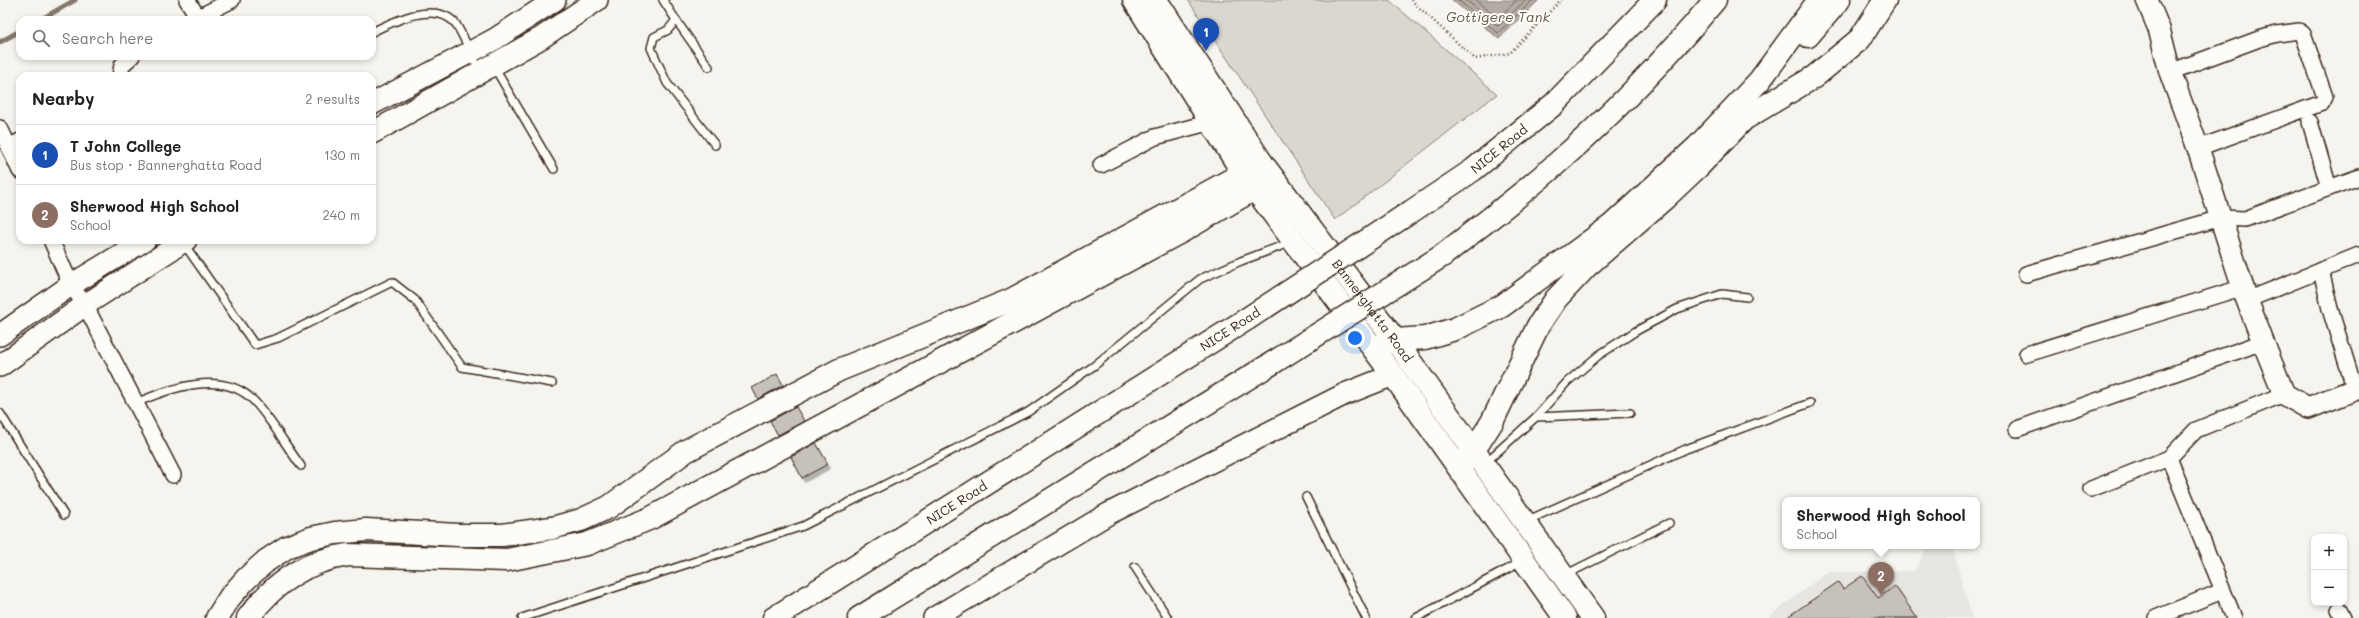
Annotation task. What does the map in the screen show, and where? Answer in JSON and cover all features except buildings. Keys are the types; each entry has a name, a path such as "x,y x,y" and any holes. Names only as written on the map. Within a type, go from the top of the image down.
{"main road":[{"name":"Bannerghatta Road","path":"1134,0 1248,181 1393,375 1459,468 1534,555 1563,576 1593,618"},
{"name":"Bannerghatta Road","path":"1156,0 1268,170 1395,340 1524,522 1534,555 1565,618"},
{"name":"NICE Road","path":"774,618 1247,319 1473,170 1554,104 1656,0"},
{"path":"859,618 1274,362 1442,256 1555,166 1602,122 1665,59 1715,0"},
{"path":"1459,468 1478,457 1492,422 1538,326 1556,299 1587,266 1665,198 1738,114 1760,80 1819,0"},
{"path":"1760,80 1794,53 1839,0"},
{"path":"1373,348 1395,340 1425,338 1455,329 1502,306 1612,225 1697,147 1738,114 1814,77 1860,39 1885,0"},
{"path":"217,618 246,578 287,546 310,538 335,532 366,530 458,535 502,535 552,528 581,520 609,507 686,451 839,370 1011,300 1268,170"},
{"path":"248,618 268,593 285,579 304,567 326,558 348,554 507,560 587,544 651,518 1186,229 1248,181"}],"street":[{"path":"187,0 195,16"},
{"path":"202,16 232,0"},
{"path":"376,102 495,39 555,0"},
{"path":"376,131 541,38 597,0"},
{"path":"2147,0 2159,29 2170,72 2198,148 2245,294 2263,342 2284,394 2308,408 2357,389 2330,309 2321,270"},
{"path":"2170,72 2277,34 2299,31 2303,34 2322,86 2325,97 2322,103 2198,148"},
{"path":"121,72 122,65 128,60"},
{"path":"1101,165 1155,137 1211,122"},
{"path":"2310,122 2329,188"},
{"path":"0,128 14,144"},
{"path":"2026,274 2221,218 2245,219 2359,177"},
{"path":"53,244 71,285 85,306 173,475"},
{"path":"0,335 71,285 138,244"},
{"path":"0,366 85,306 180,244"},
{"path":"2027,354 2245,294 2321,270 2359,255"},
{"path":"2017,429 2263,342"},
{"path":"934,618 1108,514 1345,394 1393,375"},
{"path":"2091,489 2169,458 2196,430 2284,394"},
{"path":"2169,458 2234,618"},
{"path":"2156,618 2222,591"}],"lane":[{"path":"663,0 709,67"},
{"path":"376,30 410,12 425,10 442,13 455,23 470,52 487,68 554,168"},
{"path":"676,20 668,30 654,37 651,48 667,83 715,145"},
{"path":"522,618 804,526 1028,412 1094,365 1200,280 1240,261 1294,241"},
{"path":"187,244 255,345 278,338 392,282 415,300 462,367 552,383"},
{"path":"1478,457 1536,417 1567,382 1599,355 1636,331 1677,309 1722,294 1747,297"},
{"path":"136,403 155,395 204,383 221,383 237,389 254,400 301,466"},
{"path":"1524,522 1686,449 1810,403"},
{"path":"0,413 64,515"},
{"path":"1536,417 1630,413"},
{"path":"1306,497 1366,618"},
{"path":"1563,576 1669,523"},
{"path":"1416,618 1534,555"},
{"path":"1135,567 1168,618"}],"path":[{"path":"1411,0 1475,59 1510,53 1561,0"}],"shaded area":[{"path":"1188,0 1389,0 1497,94 1335,220"},
{"path":"1926,549 1953,549 1972,618 1768,618 1827,572 1915,571"}],"water":[{"name":"Gottigere Tank","path":"1452,0 1539,0 1499,39"}],"waterway":[{"path":"47,16 75,0"},
{"path":"0,42 16,33"}],"place":[{"name":"T John College","path":"1206,51"},
{"name":"Sherwood High School","path":"1881,595"}]}
